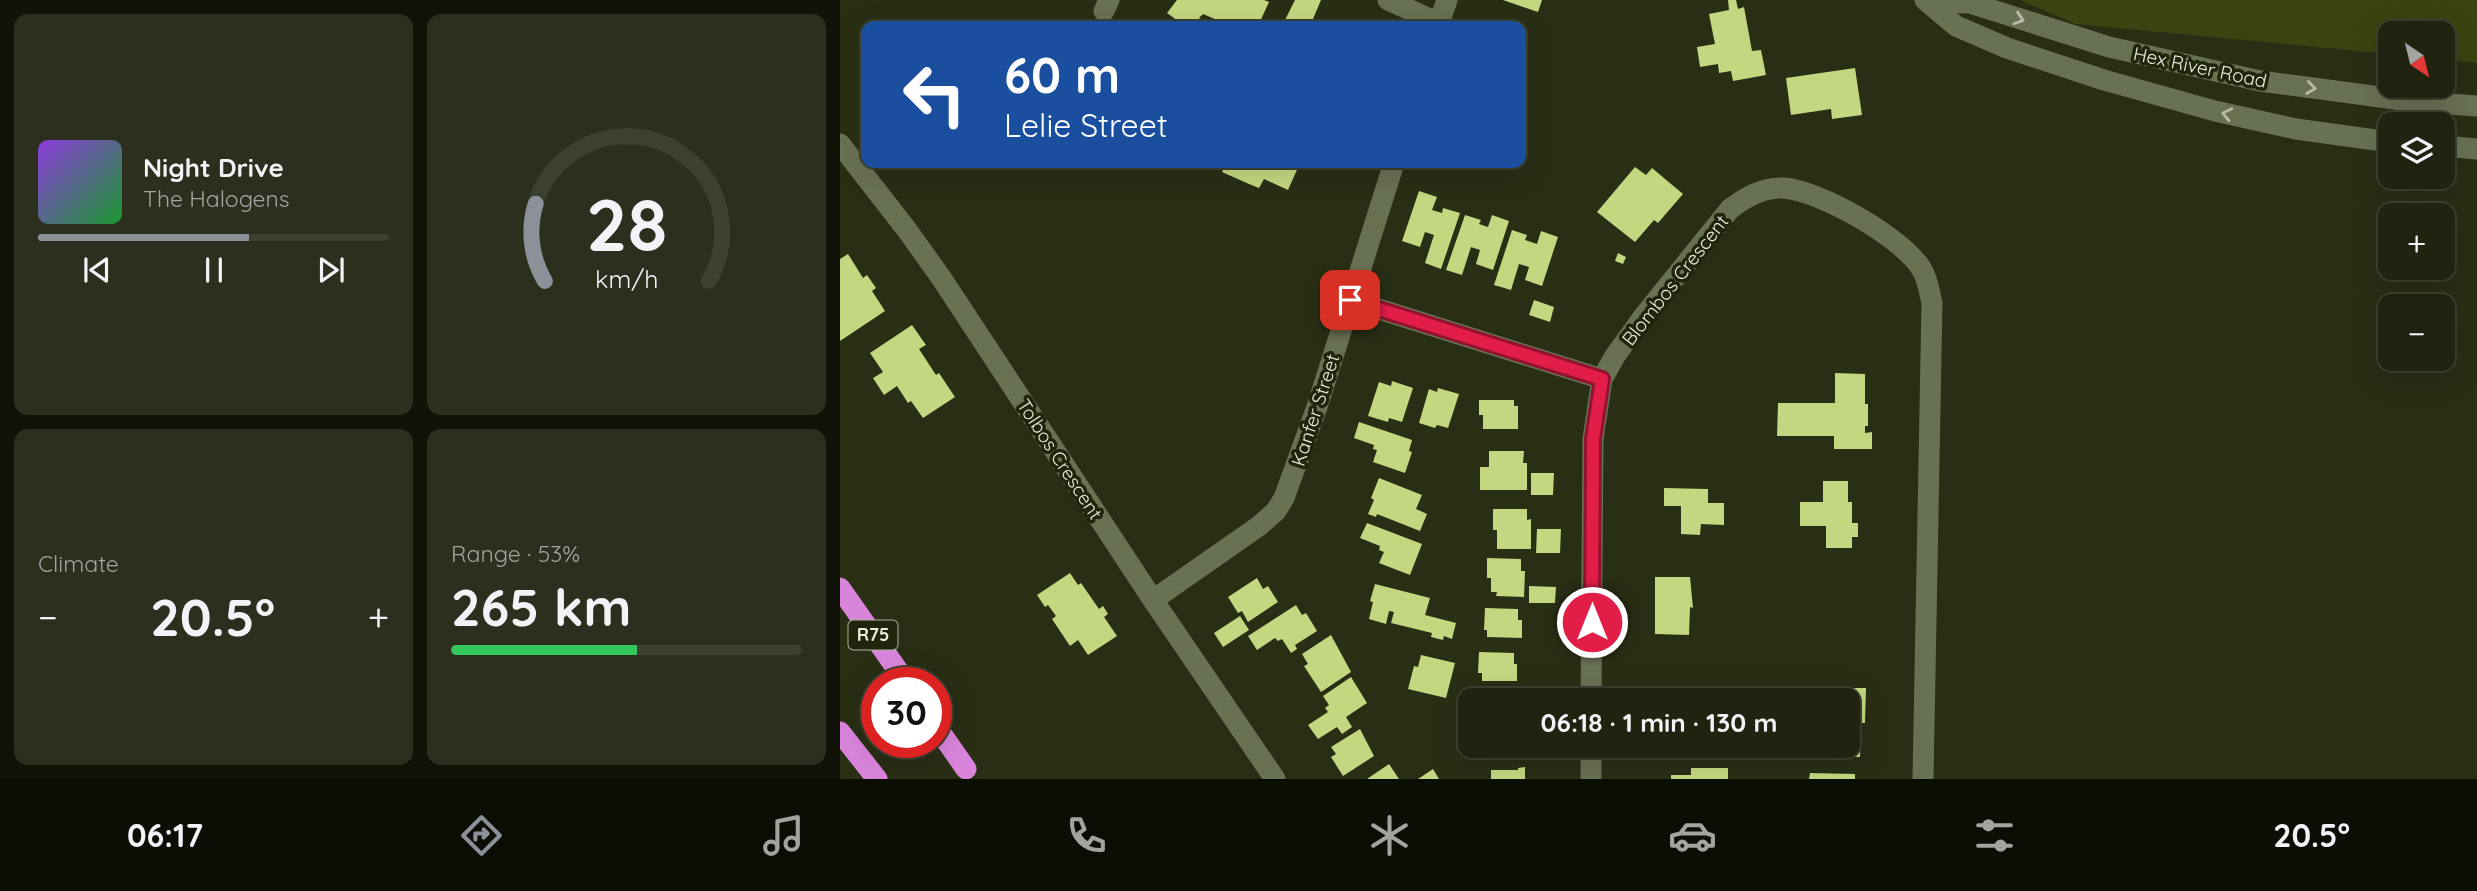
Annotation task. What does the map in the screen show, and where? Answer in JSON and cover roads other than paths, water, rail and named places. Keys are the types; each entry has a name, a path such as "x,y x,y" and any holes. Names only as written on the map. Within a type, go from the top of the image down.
{"highway":[{"name":"R75","path":"840,588 895,667"},
{"path":"840,732 877,779"},
{"path":"952,749 966,769"}],"street":[{"path":"1388,0 1430,21"},
{"path":"1439,21 1447,0"},
{"name":"Hex River Road","path":"1927,1 1970,3 2109,47 2260,81 2410,101 2477,106"},
{"name":"Hex River Road","path":"1927,1 1956,26 2007,48 2104,80 2215,111 2296,129 2378,140"},
{"name":"Tolbos Crescent","path":"840,144 942,279 1153,600 1275,779"},
{"path":"2455,147 2477,149"},
{"name":"Kanfer Street","path":"1153,600 1259,526 1280,505 1290,485 1317,407 1392,168"},
{"name":"Blombos Crescent","path":"1591,688 1593,439 1602,379 1626,340 1716,225 1744,199 1761,191 1784,188 1809,194 1888,235 1912,256 1928,282 1932,303 1923,779"},
{"path":"1350,300 1602,379"},
{"path":"1591,758 1591,779"}]}
